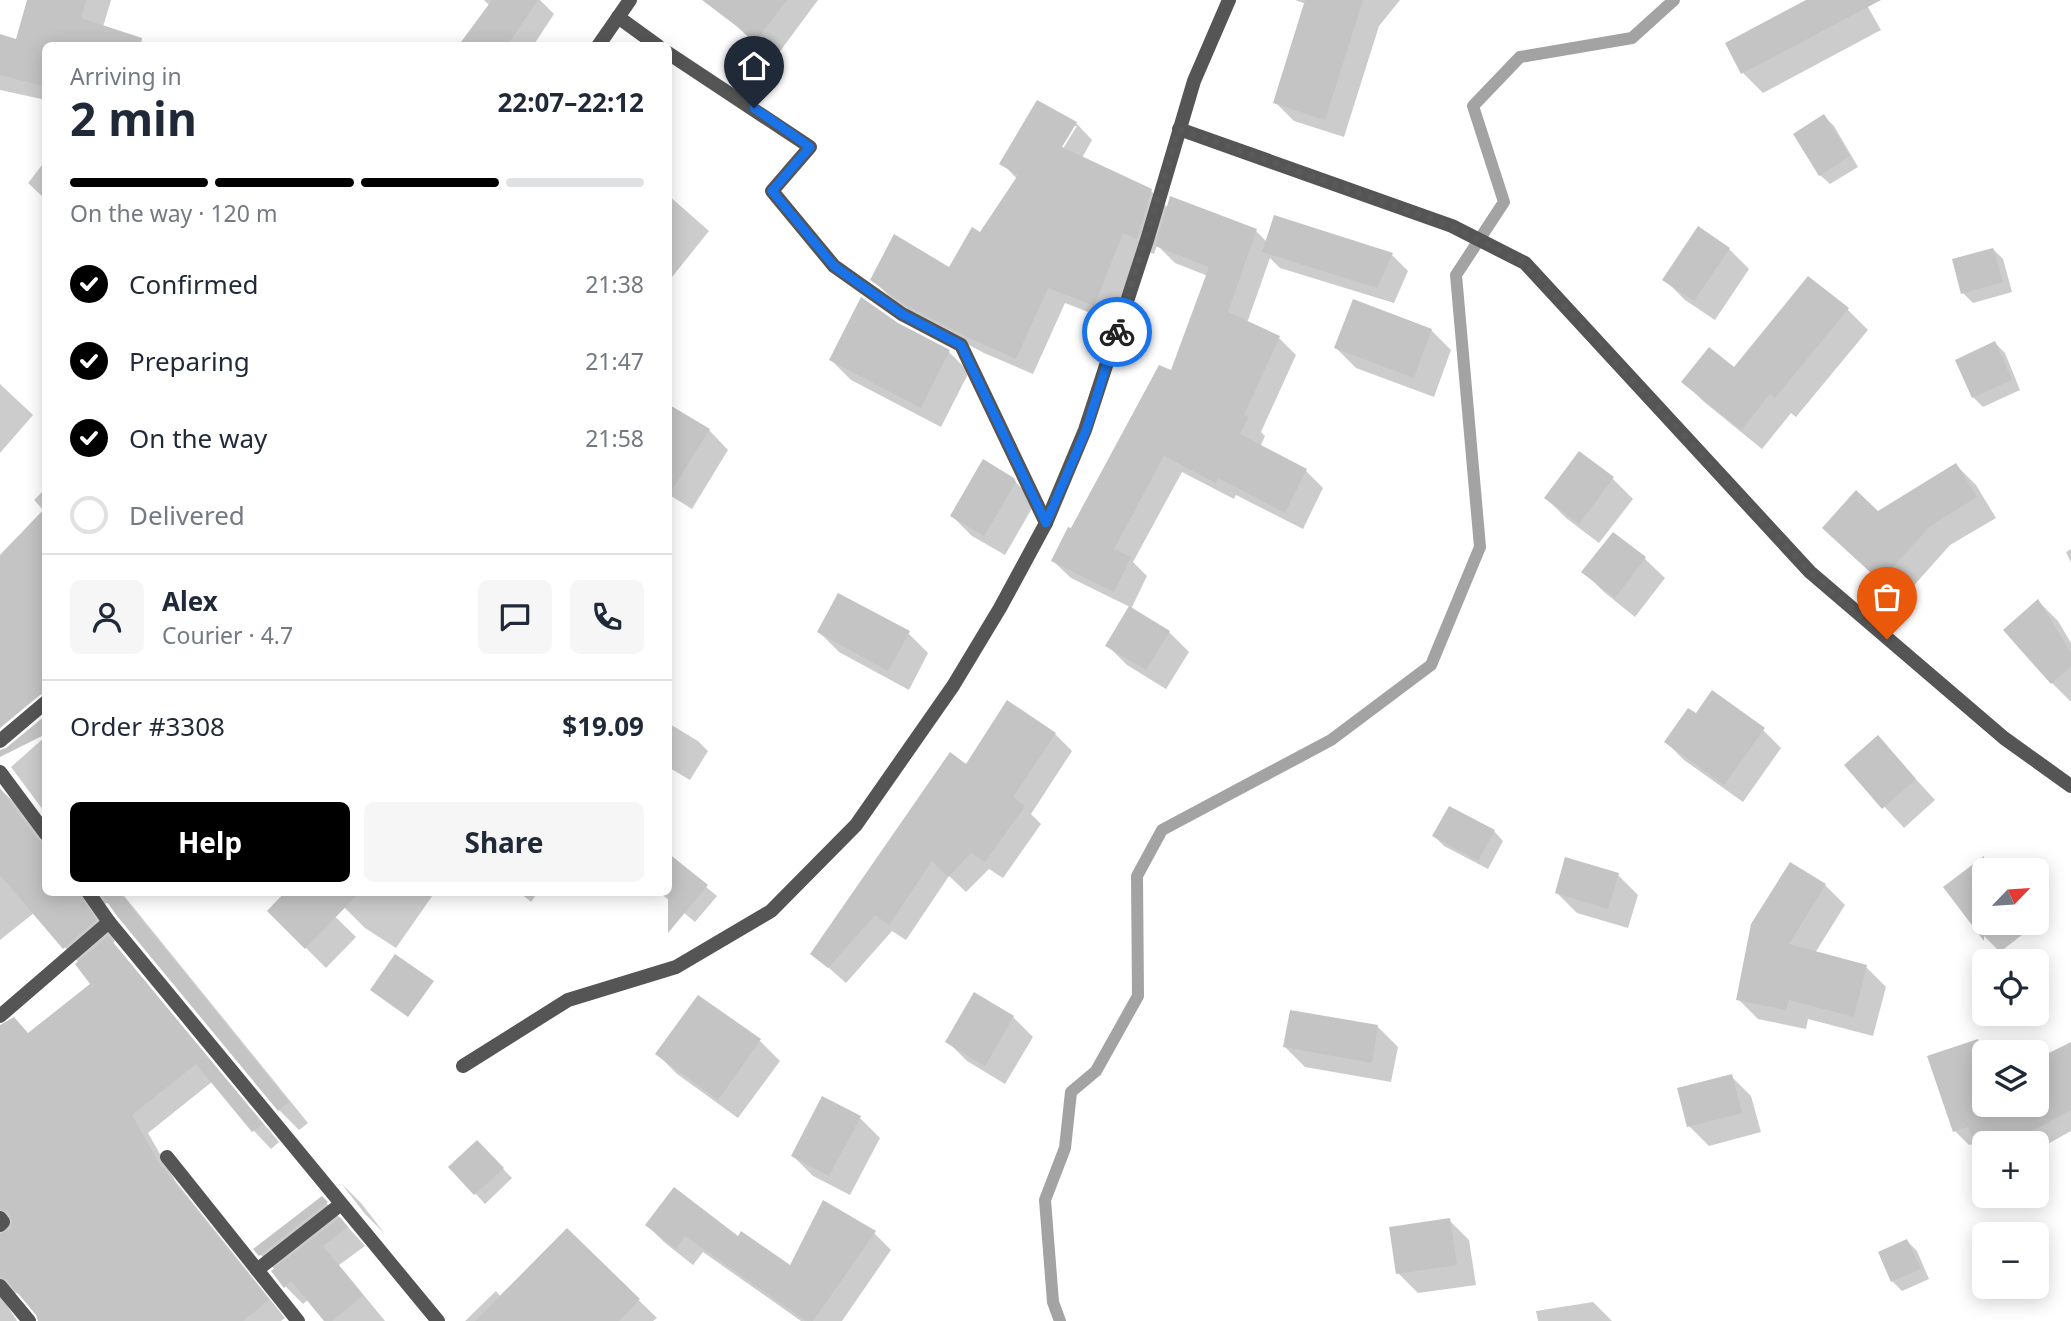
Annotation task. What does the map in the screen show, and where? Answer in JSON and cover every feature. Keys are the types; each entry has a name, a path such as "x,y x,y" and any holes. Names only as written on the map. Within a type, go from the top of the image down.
{"street":[{"path":"601,42 630,0"},
{"path":"463,1066 568,1000 676,967 771,911 856,825 953,685 1000,608 1046,523 1086,430 1147,240 1194,81 1229,0"},
{"path":"618,17 652,42"},
{"path":"672,56 810,147 772,191 834,266 902,314 961,345 1046,523"},
{"path":"1179,129 1452,226 1525,263 1810,572 2004,738 2071,786"},
{"path":"0,741 42,705"},
{"path":"0,772 42,829"},
{"path":"91,896 109,922 438,1321"},
{"path":"0,1016 109,922"},
{"path":"167,1157 298,1321"},
{"path":"257,1270 341,1204"},
{"path":"0,1218 4,1222 0,1224"},
{"path":"0,1286 29,1321"}],"building":[{"path":"27,0 86,0 81,18 142,38 142,42 42,42 42,86 0,75 0,34 16,39"},
{"path":"492,0 538,0 510,42 461,42"},
{"path":"702,0 787,0 756,41"},
{"path":"1305,0 1363,0 1325,120 1273,103"},
{"path":"1806,0 1881,0 1741,74 1725,43"},
{"path":"1037,100 1077,122 1062,147 1152,189 1137,239 1123,233 1094,306 1048,288 1016,359 907,306 870,280 894,234 949,267 972,227 980,232 1018,175 999,164"},
{"path":"1824,114 1850,156 1819,176 1793,134"},
{"path":"1170,196 1257,229 1228,312 1280,336 1244,415 1249,417 1240,434 1307,469 1285,513 1218,478 1216,483 1164,456 1114,549 1131,557 1114,592 1051,561 1159,365 1171,370 1209,267 1155,246"},
{"path":"1274,215 1393,253 1377,288 1262,252"},
{"path":"1698,226 1730,248 1694,301 1662,280"},
{"path":"1993,248 2003,282 1961,294 1952,259"},
{"path":"1808,276 1849,308 1775,398 1770,394 1741,430 1681,382 1709,347 1734,367"},
{"path":"861,297 898,323 950,350 921,408 829,360"},
{"path":"1353,299 1432,329 1414,378 1334,348"},
{"path":"1995,341 2012,380 1972,398 1955,360"},
{"path":"672,406 710,429 672,490"},
{"path":"1579,451 1614,477 1579,524 1544,498"},
{"path":"983,459 1014,478 1016,482 984,536 950,516"},
{"path":"1956,463 1977,497 1930,526 1880,581 1822,528 1856,490 1878,511"},
{"path":"42,511 42,694 0,728 0,555"},
{"path":"1613,532 1646,557 1615,598 1581,572"},
{"path":"838,593 910,631 888,671 817,632"},
{"path":"2038,599 2071,653 2071,666 2051,684 2003,630"},
{"path":"1129,606 1170,631 1146,670 1105,646"},
{"path":"1712,690 1765,728 1724,785 1664,742 1688,708 1696,713"},
{"path":"1007,700 1056,733 1013,797 1025,806 985,862 971,853 948,877 932,861 889,925 875,915 828,968 810,954 950,752 966,764"},
{"path":"42,718 42,736 0,757 0,750"},
{"path":"1878,735 1916,779 1882,809 1844,765"},
{"path":"0,788 38,840 42,842 42,896 81,896 96,920 63,949 0,875"},
{"path":"1449,806 1495,830 1478,861 1432,836"},
{"path":"672,856 708,885 668,933 668,896 672,896"},
{"path":"1565,857 1619,873 1608,909 1555,893"},
{"path":"1790,862 1826,884 1789,944 1867,965 1854,1017 1789,1000 1786,1010 1736,1000 1751,924"},
{"path":"1972,865 1972,925 1943,887"},
{"path":"103,896 122,896 289,1102 278,1111"},
{"path":"281,896 356,896 305,949 267,911"},
{"path":"108,936 263,1124 252,1132 196,1064 132,1115 159,1163 269,1300 243,1321 38,1321 7,1280 0,1277 0,1234 10,1229 13,1221 7,1212 0,1209 0,1025 14,1017 28,1033 90,984 75,964"},
{"path":"395,954 434,981 408,1017 370,990"},
{"path":"974,992 1014,1016 985,1066 945,1042"},
{"path":"698,995 761,1039 718,1100 655,1054"},
{"path":"1290,1010 1378,1025 1372,1063 1283,1047"},
{"path":"1972,1041 1972,1117 2049,1117 2049,1053 2071,1042 2071,1110 2032,1131 1972,1131 1972,1136 1968,1127 1953,1132 1927,1056"},
{"path":"1732,1074 1742,1113 1687,1127 1677,1088"},
{"path":"822,1096 861,1116 829,1176 791,1156"},
{"path":"477,1140 504,1168 474,1195 448,1167"},
{"path":"674,1187 738,1236 741,1231 790,1265 823,1200 876,1231 813,1321 806,1321 685,1236 676,1249 645,1225"},
{"path":"322,1196 328,1202 259,1256 253,1249"},
{"path":"340,1217 348,1227 323,1246 363,1295 332,1321 324,1321 291,1281 284,1288 271,1271"},
{"path":"1450,1218 1457,1265 1396,1274 1389,1227"},
{"path":"567,1228 640,1299 619,1321 475,1321"},
{"path":"1907,1239 1921,1269 1891,1282 1878,1252"}],"waterway":[{"path":"1060,1321 1053,1302 1045,1200 1065,1148 1071,1092 1096,1071 1138,996 1137,876 1162,830 1331,740 1431,665 1480,547 1456,275 1504,202 1473,106 1520,57 1632,38 1674,0"}],"way so far":[{"path":"1117,332 1179,129 1452,226 1525,263 1810,572 1887,639"}],"route":[{"path":"754,108 810,147 772,191 834,266 902,314 961,345 1046,523 1086,430 1117,332"}]}
